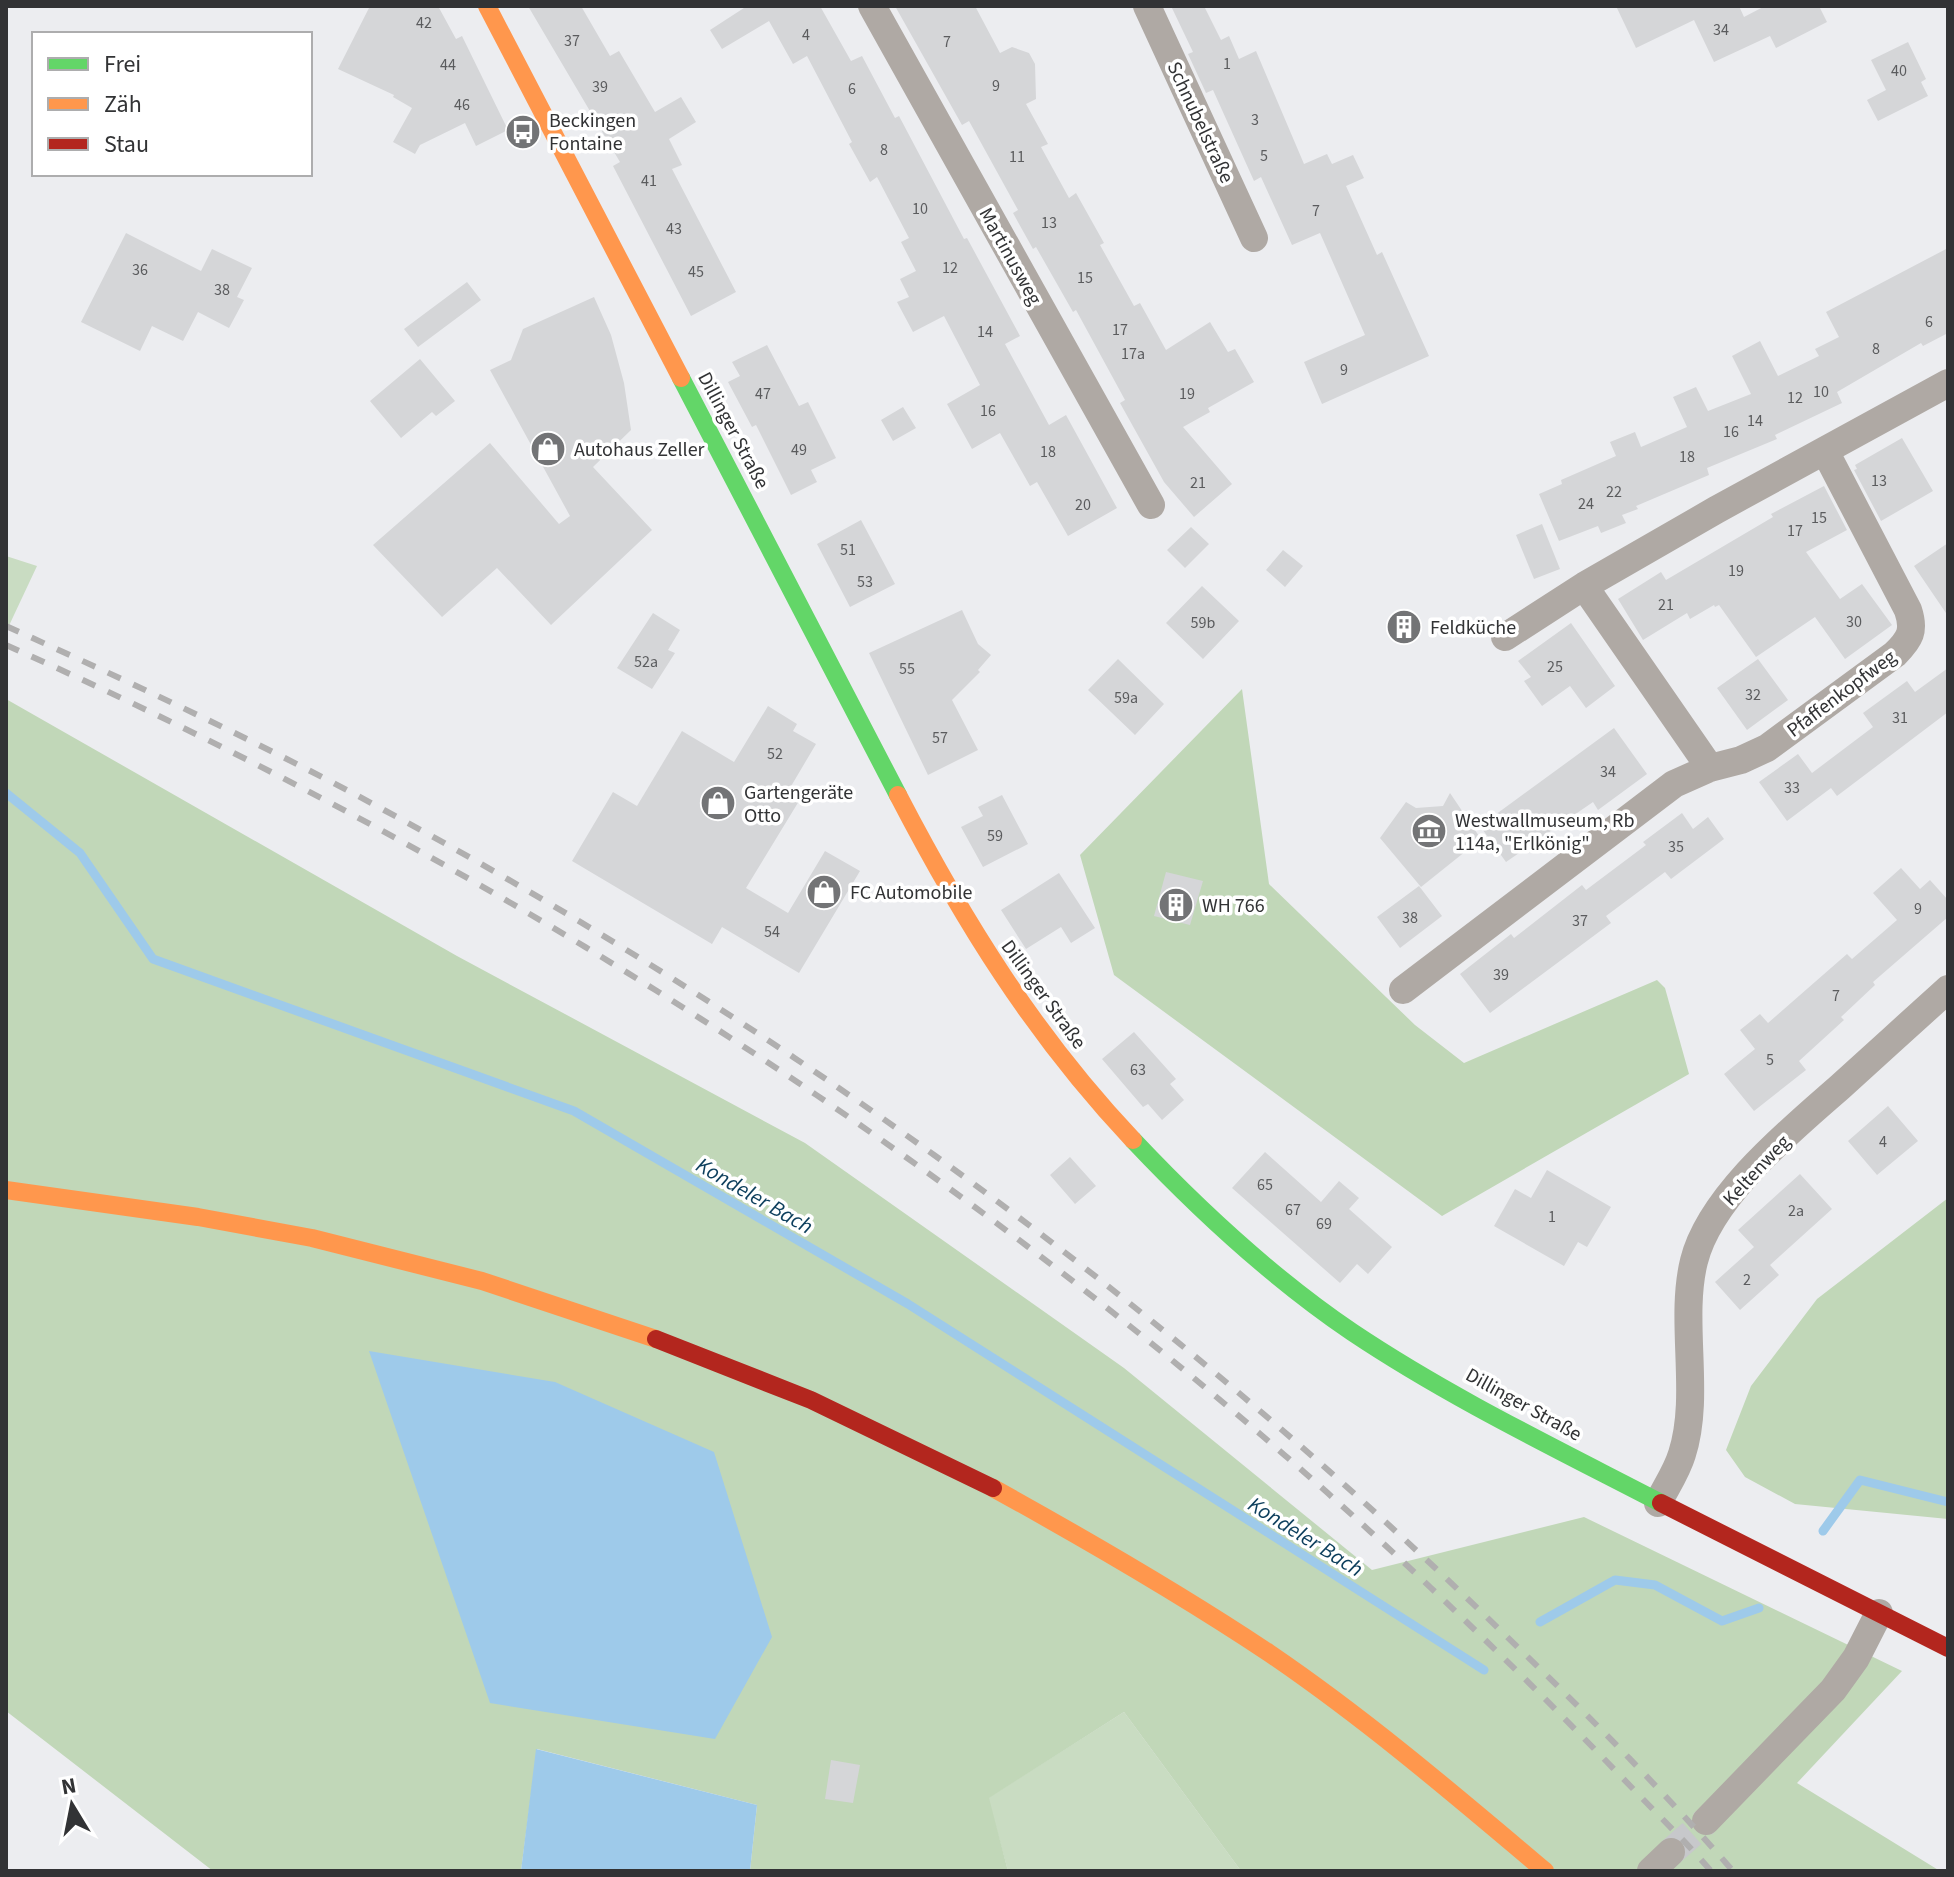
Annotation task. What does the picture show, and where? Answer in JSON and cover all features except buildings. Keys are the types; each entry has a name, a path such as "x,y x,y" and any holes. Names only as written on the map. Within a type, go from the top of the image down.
{"street":[{"name":"Dillinger Straße","path":"487,6 914,826 963,914 1024,1010 1093,1095 1161,1170 1252,1254 1328,1315 1461,1396 1658,1503 1948,1648"},
{"name":"Martinusweg","path":"872,6 1151,505"},
{"name":"Schnubelstraße","path":"1147,6 1254,238"},
{"path":"1505,637 1584,586 1948,383"},
{"name":"Pfaffenkopfweg","path":"1403,990 1674,784 1767,748 1895,654 1908,640 1913,627 1908,610 1825,451"},
{"path":"1584,586 1710,768"},
{"name":"Keltenweg","path":"1658,1503 1682,1456 1688,1427 1689,1317 1694,1261 1707,1228 1730,1192 1802,1120 1948,989"},
{"path":"6,1190 167,1211 312,1238 454,1274 637,1330 754,1374 917,1449 1065,1526 1171,1588 1274,1654 1405,1752 1545,1871"},
{"path":"1706,1821 1833,1690 1856,1658 1879,1613"}],"green space":[{"path":"6,556 37,566 6,632"},
{"path":"1242,689 1269,884 1415,1025 1464,1063 1657,980 1665,988 1689,1074 1442,1216 1114,975 1080,855"},
{"path":"6,699 457,956 805,1143 1124,1368 1372,1570 1584,1517 1902,1671 1797,1783 1940,1871 1241,1871 1124,1712 989,1798 1008,1871 750,1871 757,1805 537,1749 521,1871 213,1871 6,1711"},
{"path":"1948,1198 1948,1519 1795,1504 1745,1477 1726,1450 1751,1386 1817,1299"},
{"path":"1124,1712 1241,1871 1008,1871 988,1798"}],"water":[{"path":"369,1351 555,1382 714,1452 772,1637 715,1739 490,1703"},
{"path":"536,1749 757,1805 750,1871 521,1871"}],"waterway":[{"name":"Kondeler Bach","path":"6,793 80,853 153,959 574,1111 908,1304 1484,1670"},
{"name":"Kondeler Bach","path":"1823,1531 1860,1480 1948,1502"},
{"name":"Kondeler Bach","path":"1540,1622 1615,1580 1655,1585 1722,1621 1759,1608"}],"tunnel":[{"path":"1671,1852 1706,1821"}],"railway":[{"path":"6,626 291,761 535,895 684,986 829,1081 971,1182 1109,1287 1244,1397 1375,1512 1590,1719 1733,1871"},
{"path":"6,645 208,740 405,843 599,955 787,1075 970,1203 1146,1339 1317,1483 1520,1674 1711,1871"}],"traffic: fast":[{"path":"681,378 898,795"},
{"path":"1133,1140 1237,1242 1293,1289 1352,1332 1465,1400 1661,1503"}],"traffic: slow":[{"path":"487,6 681,378"},
{"path":"898,795 949,888 1003,976 1064,1060 1133,1140"},
{"path":"6,1190 198,1217 312,1238 482,1281 656,1339"},
{"path":"993,1488 1201,1609 1269,1653 1375,1731 1545,1871"}],"traffic: jam":[{"path":"656,1339 811,1400 993,1488"},
{"path":"1661,1503 1948,1648"}],"place":[{"name":"Beckingen Fontaine","path":"523,132"},
{"name":"Autohaus Zeller","path":"548,449"},
{"name":"Feldküche","path":"1404,627"},
{"name":"Gartengeräte Otto","path":"718,803"},
{"name":"Westwallmuseum, Rb 114a, \"Erlkönig\"","path":"1429,831"},
{"name":"FC Automobile","path":"824,892"},
{"name":"WH 766","path":"1176,905"}]}
